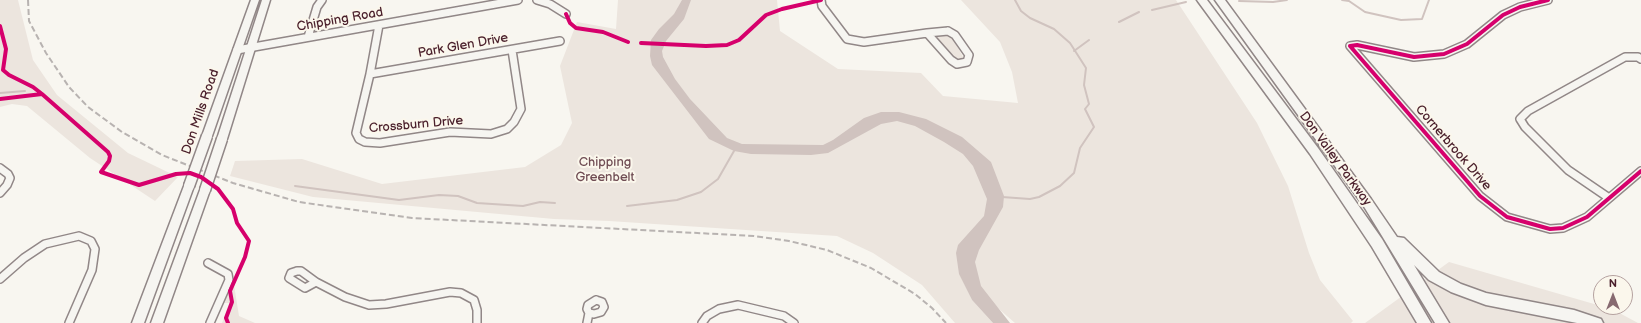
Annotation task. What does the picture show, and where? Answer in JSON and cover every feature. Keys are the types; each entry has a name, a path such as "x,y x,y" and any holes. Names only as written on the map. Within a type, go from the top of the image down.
{"highway":[{"name":"Don Valley Parkway","path":"1202,0 1314,151 1377,243 1424,323"},
{"name":"Don Valley Parkway","path":"1220,0 1384,227 1442,322"},
{"path":"1384,227 1434,276 1456,288 1486,299 1574,316 1596,323"}],"main road":[{"name":"Don Mills Road","path":"138,323 189,186 255,0"},
{"name":"Don Mills Road","path":"157,323 205,190 266,0"}],"street":[{"path":"308,37 317,7 322,0"},
{"name":"Chipping Road","path":"237,50 518,0"},
{"path":"537,0 550,4 566,14"},
{"path":"821,0 822,6 847,39 864,42 927,33 948,31 955,35 969,55 967,62 957,64 951,60 927,33"},
{"name":"Cornerbrook Drive","path":"1548,0 1524,6 1503,15 1466,44 1444,54 1421,57 1406,56 1362,46 1350,46 1480,196 1494,208 1507,216 1550,229 1563,228 1587,217 1641,171"},
{"name":"Crossburn Drive","path":"379,25 370,74 357,130 358,137 361,141 380,143 450,132 497,133 507,128 514,122 521,110 512,50"},
{"name":"Park Glen Drive","path":"370,74 560,41"},
{"path":"1609,198 1568,170 1525,127 1520,119 1528,111 1625,57 1638,57 1641,59"},
{"path":"0,168 8,174 10,178 7,185 0,193"},
{"path":"0,279 24,258 45,244 79,236 91,241 95,249 92,270 70,323"},
{"path":"208,263 228,274 229,280 210,323"},
{"path":"316,282 345,297 369,305 386,304 450,292 461,293 474,300 477,310 477,323"},
{"path":"702,323 707,316 719,309 738,305 784,316 794,323"},
{"path":"587,323 589,313"}],"green space":[{"path":"0,0 18,0 33,60 57,95 128,153 178,177 155,201 90,158 27,106 12,104 0,107"},
{"name":"Chipping Greenbelt","path":"618,0 777,0 780,31 838,69 921,73 943,96 1018,103 1012,72 1000,42 961,0 1176,0 1257,123 1288,186 1309,253 1320,280 1353,321 1351,323 1015,323 960,275 972,300 993,323 955,323 922,285 873,253 837,236 609,221 554,219 313,197 230,176 235,161 302,159 382,184 525,167 561,145 572,123 560,66 577,22 616,29"},
{"path":"947,33 952,37 963,57 962,59 954,58 935,39 935,35"},
{"path":"1449,262 1593,304 1593,315 1623,315 1638,323 1365,323"},
{"path":"231,285 234,285 239,316 255,323 222,323 230,303 224,303"}],"shaded area":[{"path":"682,0 691,0 684,19 666,41 662,51 663,57 675,79 690,99 727,138 742,144 823,145 833,140 864,118 881,112 899,112 926,119 962,137 991,162 1004,196 1003,207 979,250 975,262 981,286 1010,323 993,323 972,300 959,274 956,253 958,245 984,216 987,199 973,166 963,154 915,126 897,121 881,124 828,153 811,155 751,154 734,151 709,139 652,65 650,56 651,40 659,29 674,14"}],"waterway":[{"path":"1015,0 1021,11 1030,18 1054,29 1070,43 1075,50"},
{"path":"1239,1 1273,2 1287,0"},
{"path":"1342,0 1349,1 1365,12 1401,20 1422,19 1429,0"},
{"path":"1152,10 1186,2"},
{"path":"1119,22 1139,12"},
{"path":"1075,50 1089,40"},
{"path":"1002,197 1030,199 1039,197 1060,186 1074,173 1080,148 1094,127 1085,109 1089,104 1084,85 1086,68 1075,50"},
{"path":"0,93 25,91"},
{"path":"627,206 677,200 701,192 718,179 734,151"},
{"path":"295,186 399,200 439,195 458,196 477,203 523,206 540,202 555,203"}],"railway":[{"path":"28,0 29,21 46,53 69,87 88,107 122,132 162,155 233,183 299,202 412,218 754,236 789,241 827,250 871,268 915,294 932,308 946,323"}],"cycle path":[{"path":"641,43 706,46 727,45 739,40 766,15 782,9 821,0"},
{"path":"1548,0 1520,7 1503,15 1467,44 1444,54 1414,57 1357,45 1350,46 1480,196 1507,217 1550,229 1563,228 1587,217 1641,171"},
{"path":"566,14 570,23 576,28 603,32 628,42"},
{"path":"0,26 6,49 3,70 9,75 33,87 42,94"},
{"path":"0,99 42,94 108,152 110,156 109,161 101,172 139,185 176,174 190,173 201,177 218,189 233,209 237,223 249,241 245,257 230,291 232,302 226,318 228,323"}]}
